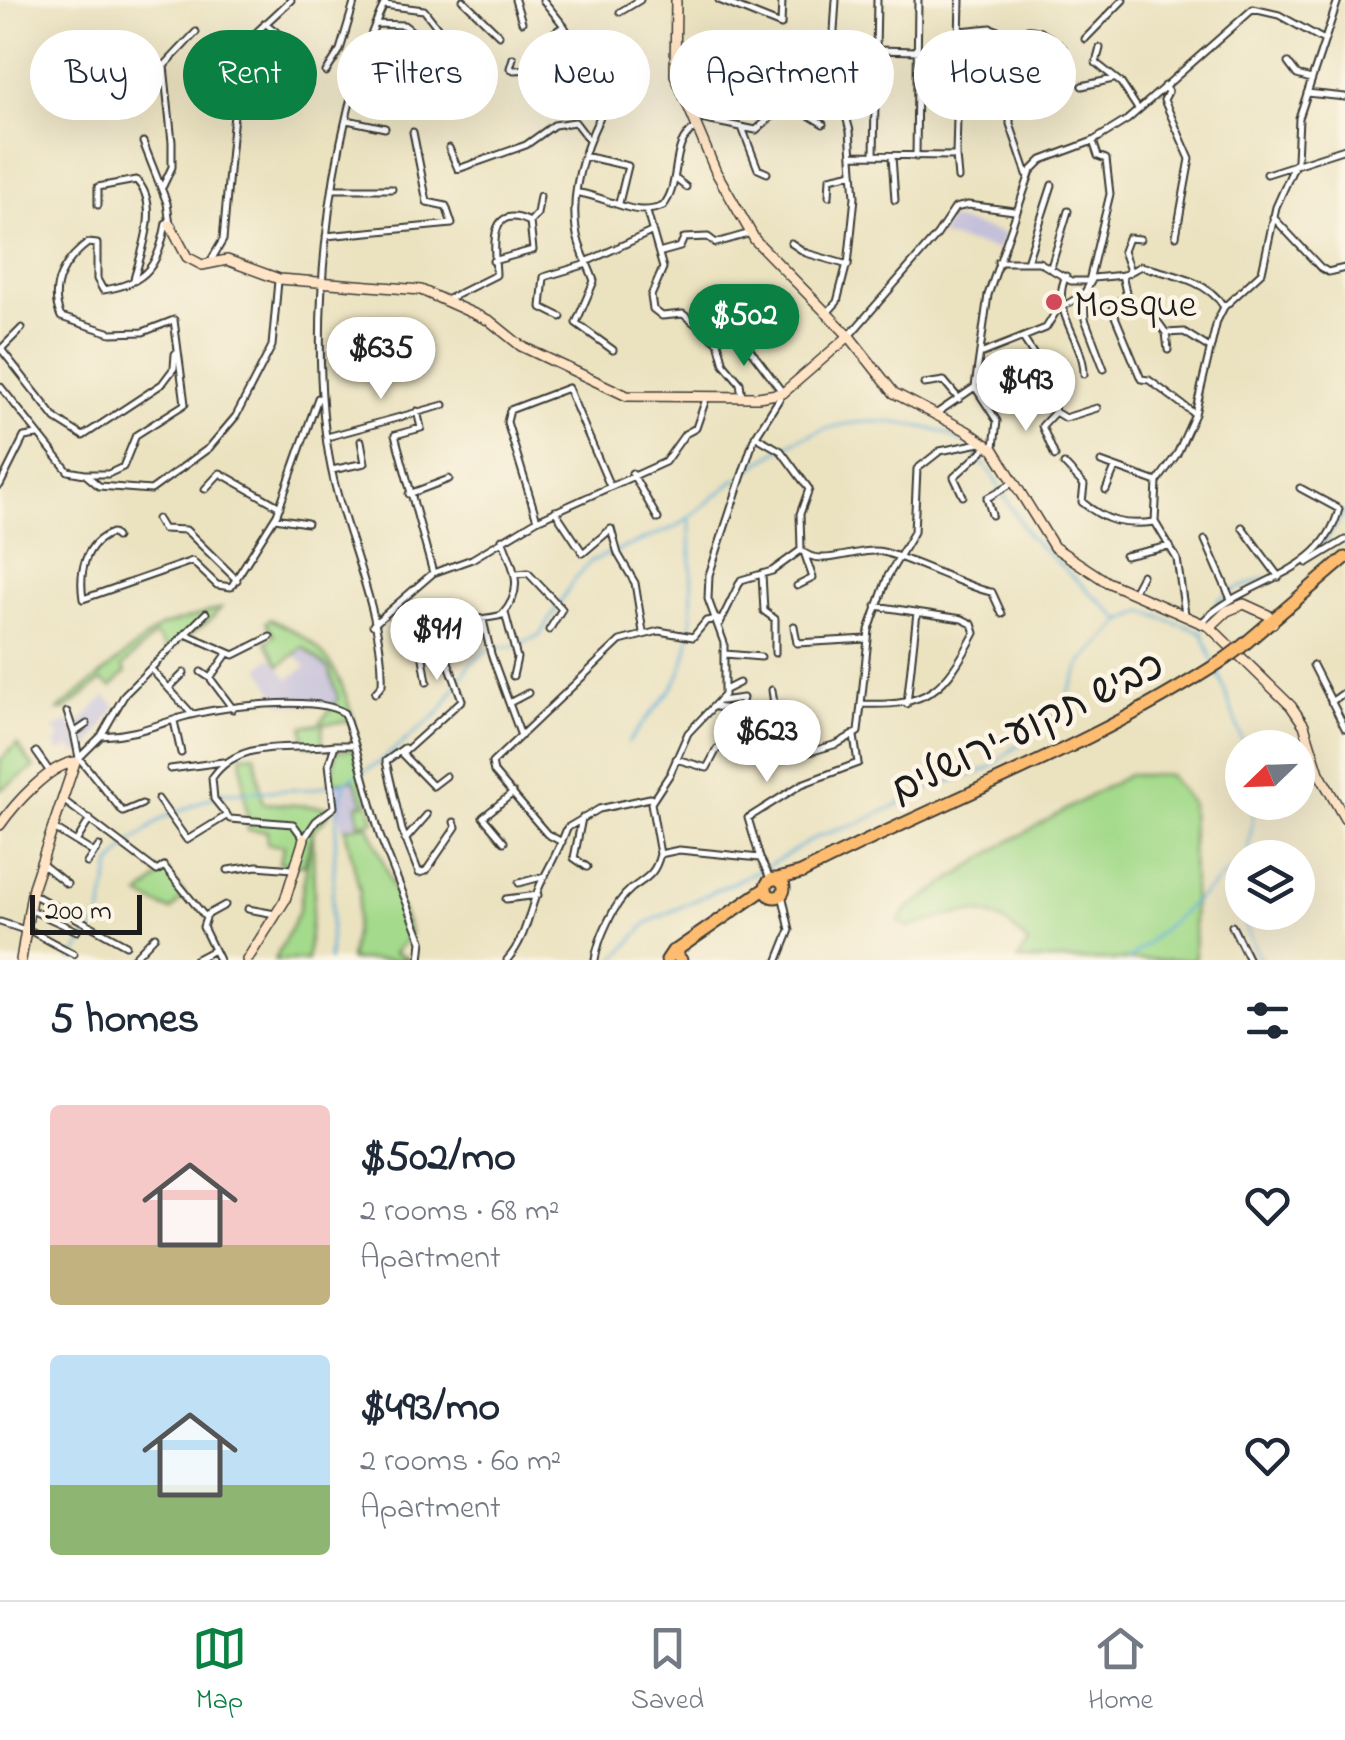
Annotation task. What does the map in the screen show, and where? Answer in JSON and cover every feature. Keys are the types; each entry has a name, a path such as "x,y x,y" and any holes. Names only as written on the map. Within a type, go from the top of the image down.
{"main road":[{"path":"1273,623 1345,558"},
{"name":"כביש תקוע–ירושלים","path":"775,889 800,873 1033,766 1171,695 1273,623"},
{"path":"672,957 775,889"}],"street":[{"path":"208,264 222,240 238,68 250,39 291,0"},
{"path":"326,72 340,50 355,0"},
{"path":"463,0 499,35"},
{"path":"515,0 522,22"},
{"path":"542,0 566,30"},
{"path":"620,12 640,0"},
{"path":"676,0 674,68 696,124 751,234 848,336 894,392 988,446 1054,547 1132,594 1206,625 1300,717 1319,773 1345,819"},
{"path":"718,0 781,25 782,0"},
{"path":"750,13 751,0"},
{"path":"834,30 836,0"},
{"path":"876,30 877,0"},
{"path":"918,0 918,30"},
{"path":"960,0 960,30 996,30"},
{"path":"1085,39 1123,0"},
{"path":"935,416 941,407 975,387 988,295 1028,177 1042,160 1092,141 1138,109 1208,52 1256,0"},
{"path":"1186,617 1178,559 1154,522 1157,482 1177,454 1195,414 1208,347 1224,307 1262,272 1273,218 1295,167 1298,118 1338,0"},
{"path":"373,30 385,2 424,10 439,30"},
{"path":"1248,12 1257,9 1279,15 1324,40"},
{"path":"265,23 274,30"},
{"path":"375,24 404,25 410,30"},
{"path":"558,30 564,26"},
{"path":"162,189 172,154 164,66 183,46"},
{"path":"1100,48 1095,60 1116,79 1138,109"},
{"path":"513,58 510,68 518,68"},
{"path":"1288,63 1297,75 1311,78"},
{"path":"1082,86 1116,79"},
{"path":"1164,86 1168,92 1164,100 1190,159 1176,236"},
{"path":"1307,93 1345,98"},
{"path":"375,693 383,678 332,470 320,394 326,236 347,120 385,128"},
{"path":"598,120 584,156 575,225 594,281 576,323 613,350"},
{"path":"579,193 647,212 664,206 677,180 679,149 696,124 722,123 756,130 768,120"},
{"path":"817,120 823,124"},
{"path":"827,313 837,302 846,266 853,173 844,120"},
{"path":"874,155 875,120"},
{"path":"916,156 917,120"},
{"path":"957,120 958,178"},
{"path":"1010,120 1028,177"},
{"path":"448,148 458,169 526,145 554,125 575,122 588,139"},
{"path":"743,130 758,169 768,173"},
{"path":"326,236 452,224 446,206 427,202 413,132"},
{"path":"1092,141 1098,156 1106,159 1110,194 1091,258 1084,294 1085,319 1104,369"},
{"path":"144,142 162,189 170,225 187,257 208,264 227,260 279,280 413,288 490,320 522,346 627,396 742,397 782,393"},
{"path":"1267,174 1345,149"},
{"path":"584,156 628,166 619,203"},
{"path":"852,156 956,156"},
{"path":"892,156 895,200"},
{"path":"829,196 830,178 853,173"},
{"path":"98,205 98,188 136,180 142,187 148,223 134,279"},
{"path":"677,180 686,187"},
{"path":"1026,262 1052,186"},
{"path":"333,189 392,189"},
{"path":"493,261 533,250 530,222 537,214 540,196"},
{"path":"507,960 528,929 544,876 555,864 567,828 598,809 650,798 688,734 718,704 725,690 725,654 719,621 708,598 709,575 755,436 782,393 848,336 938,236 955,208 968,204 1014,211"},
{"path":"1051,266 1068,211"},
{"path":"647,212 650,232 662,252 662,274 651,296 653,308 662,316 682,314 718,342 721,358 740,383 742,397"},
{"path":"444,301 496,275 493,236 504,224 517,218 530,222"},
{"path":"1273,218 1320,267 1328,272 1345,268"},
{"path":"0,386 64,469 102,475 123,466 136,435 185,404 171,318 153,330 111,332 61,317 55,300 62,272 73,254 88,243 97,244 97,279 103,290 149,272 159,260 166,224 170,225"},
{"path":"561,317 540,307 544,277 586,263 650,232"},
{"path":"662,252 680,247 684,238 708,237 716,243 751,234"},
{"path":"1130,271 1123,250 1128,238 1140,239"},
{"path":"791,243 796,250 846,266"},
{"path":"998,262 1051,266 1076,282 1122,275 1141,266 1192,281 1218,296 1224,307"},
{"path":"1122,275 1127,297 1113,304 1114,314 1140,379 1149,380 1164,395 1195,414"},
{"path":"1066,276 1062,308 1084,374"},
{"path":"85,474 99,486 151,490 209,448 236,416 272,346 274,288 279,280"},
{"path":"982,354 1046,328 1062,308 1084,294"},
{"path":"1158,322 1166,333 1168,350"},
{"path":"733,327 782,393"},
{"path":"22,328 1,350 56,419 83,436 162,384 174,368 176,351"},
{"path":"1166,333 1184,332 1208,347"},
{"path":"1023,338 1049,378 1055,412 1065,418 1097,408"},
{"path":"924,384 944,380 959,398"},
{"path":"963,496 954,477 988,446 998,421 975,387"},
{"path":"536,520 507,422 510,410 568,388 609,485"},
{"path":"116,537 112,533 102,536 88,552 81,586 83,600 88,602 126,582 192,561 217,585 230,588 275,518 320,394"},
{"path":"373,625 433,573 472,559 536,520 670,458 684,434 696,428 702,403 709,397"},
{"path":"327,437 444,405"},
{"path":"417,411 421,428 395,435 433,573"},
{"path":"1055,412 1042,426 1055,456"},
{"path":"0,485 24,437 33,432 40,436"},
{"path":"755,436 781,451 809,488 800,514 803,553 813,578 798,586"},
{"path":"332,470 366,463 362,441"},
{"path":"778,960 790,930 748,818 802,784 858,764 854,736 862,704 868,640 876,606 914,532 921,463 940,451 988,446"},
{"path":"1101,462 1157,482"},
{"path":"1064,464 1084,485 1082,502 1090,509 1124,526 1154,522"},
{"path":"1106,490 1115,468"},
{"path":"205,489 220,473 280,507"},
{"path":"632,474 658,518"},
{"path":"409,494 448,479"},
{"path":"992,515 988,498 1014,482"},
{"path":"1300,488 1338,508 1330,532 1308,554 1306,563"},
{"path":"555,511 583,553 611,529 618,554 636,583 643,632"},
{"path":"275,518 307,523"},
{"path":"156,519 163,529 186,530 237,580"},
{"path":"1242,526 1280,577"},
{"path":"502,539 518,574 504,613 517,658 514,676"},
{"path":"1205,540 1230,597"},
{"path":"1206,625 1230,597 1280,577 1345,540"},
{"path":"1125,556 1170,546"},
{"path":"719,621 741,580 803,553 818,558 864,549 899,556 992,592 1002,614"},
{"path":"518,574 528,573 562,608 549,630"},
{"path":"762,574 764,611 775,619 774,653"},
{"path":"1132,594 1142,575"},
{"path":"1206,625 1244,604 1268,614 1273,623"},
{"path":"862,704 907,704 944,686 974,633 968,621 876,606"},
{"path":"907,704 917,612"},
{"path":"22,957 31,893 77,760 101,736 124,694 206,613"},
{"path":"427,682 422,658 449,623 484,620 504,613"},
{"path":"484,620 521,736"},
{"path":"562,842 548,834 491,765 620,642 643,632 692,637 706,621 719,621"},
{"path":"794,626 797,642 868,640"},
{"path":"438,634 462,700 386,761 406,840 415,868 422,875 454,822"},
{"path":"187,635 227,654 255,648 270,637"},
{"path":"210,678 227,654"},
{"path":"725,654 761,657"},
{"path":"1313,665 1345,728"},
{"path":"151,669 192,715"},
{"path":"200,672 210,678 233,709"},
{"path":"170,687 184,673"},
{"path":"725,690 739,682"},
{"path":"772,690 782,760 854,736"},
{"path":"1331,702 1345,692"},
{"path":"509,703 528,693"},
{"path":"718,704 743,698 741,706"},
{"path":"101,736 143,734 192,715 233,709 326,704 344,713 380,836 422,941 420,960"},
{"path":"718,704 742,711 744,721"},
{"path":"67,712 77,760 123,812 142,804"},
{"path":"174,721 182,752"},
{"path":"74,733 86,724"},
{"path":"247,960 278,915 304,839 316,821 334,808 329,764 334,745"},
{"path":"170,768 223,762 252,750 354,745"},
{"path":"676,760 706,768 717,749 743,745"},
{"path":"404,748 402,754 433,786 446,776"},
{"path":"36,752 51,775"},
{"path":"0,825 51,775 77,760"},
{"path":"223,762 212,778 214,799 226,816"},
{"path":"504,842 483,817 512,794"},
{"path":"595,960 615,909 630,890 651,878 660,854 650,798"},
{"path":"158,799 187,840 226,816 293,824 304,839"},
{"path":"62,800 157,871 164,866 205,916 203,928 219,960"},
{"path":"406,840 427,815"},
{"path":"76,842 90,818"},
{"path":"582,818 574,858 587,867"},
{"path":"52,828 94,854"},
{"path":"87,864 99,846"},
{"path":"660,854 680,850 760,858"},
{"path":"42,864 67,884"},
{"path":"228,870 256,866 294,869"},
{"path":"518,883 544,876"},
{"path":"31,893 126,945"},
{"path":"506,900 538,896"},
{"path":"205,916 224,905"},
{"path":"28,909 77,931"},
{"path":"248,909 278,915"},
{"path":"0,922 74,954"},
{"path":"1234,930 1249,960"},
{"path":"132,960 155,936"},
{"path":"195,960 214,950"}],"shaded area":[{"path":"950,219 1004,234 999,250 940,236"},
{"path":"303,647 328,669 338,698 332,705 281,704 260,668 271,657 289,679 306,667 294,654"},
{"path":"105,696 116,706 92,743 79,754 70,747 59,752 55,743 60,738 54,729 68,721 74,729"},
{"path":"354,780 363,804 356,806 359,824 342,828 331,783"}],"green space":[{"path":"221,608 168,651 155,635 122,667 126,672 111,687 102,680 65,710 58,710 159,627"},
{"path":"270,619 316,647 341,685 354,721 323,724 322,745 305,745 303,726 319,724 338,699 329,669 303,647 280,666 266,642 274,636 266,622"},
{"path":"17,744 34,768 0,790 0,760"},
{"path":"355,749 374,821 359,824 357,805 364,804 355,780 331,782 336,751"},
{"path":"255,754 263,803 327,807 328,816 312,832 314,897 307,960 275,960 299,911 312,835 304,865 279,863 284,846 267,844 267,831 248,830 241,755"},
{"path":"1128,775 1169,775 1191,803 1195,960 1018,960 1028,944 1014,929 987,914 959,914 908,928 899,922 907,909 1003,845"},
{"path":"369,825 411,934 394,953 411,960 350,960 360,892 345,828"},
{"path":"166,871 185,895 171,911 140,896"}],"waterway":[{"path":"744,474 803,437 843,424 912,425 945,433 963,443"},
{"path":"969,449 990,471 1028,536 1122,621"},
{"path":"72,960 101,915 111,866 128,845 163,818 222,793 312,789 346,781 377,764 440,712 469,665 492,647 512,647 540,635 573,581 591,561 678,526 738,478"},
{"path":"1321,547 1345,512"},
{"path":"628,743 672,688 687,649 692,606 690,519"},
{"path":"1231,591 1266,578"},
{"path":"1215,603 1225,595"},
{"path":"768,866 818,836 860,823 935,786 988,769 1060,712 1082,662 1122,621 1143,611 1202,632"},
{"path":"1202,632 1213,662"},
{"path":"1217,669 1239,730"},
{"path":"329,960 337,814 345,784"},
{"path":"1250,840 1252,820"},
{"path":"615,960 647,923 761,869"},
{"path":"1128,960 1225,875"},
{"path":"1247,930 1260,960"}],"place":[{"name":"Mosque","path":"1054,302"}]}
